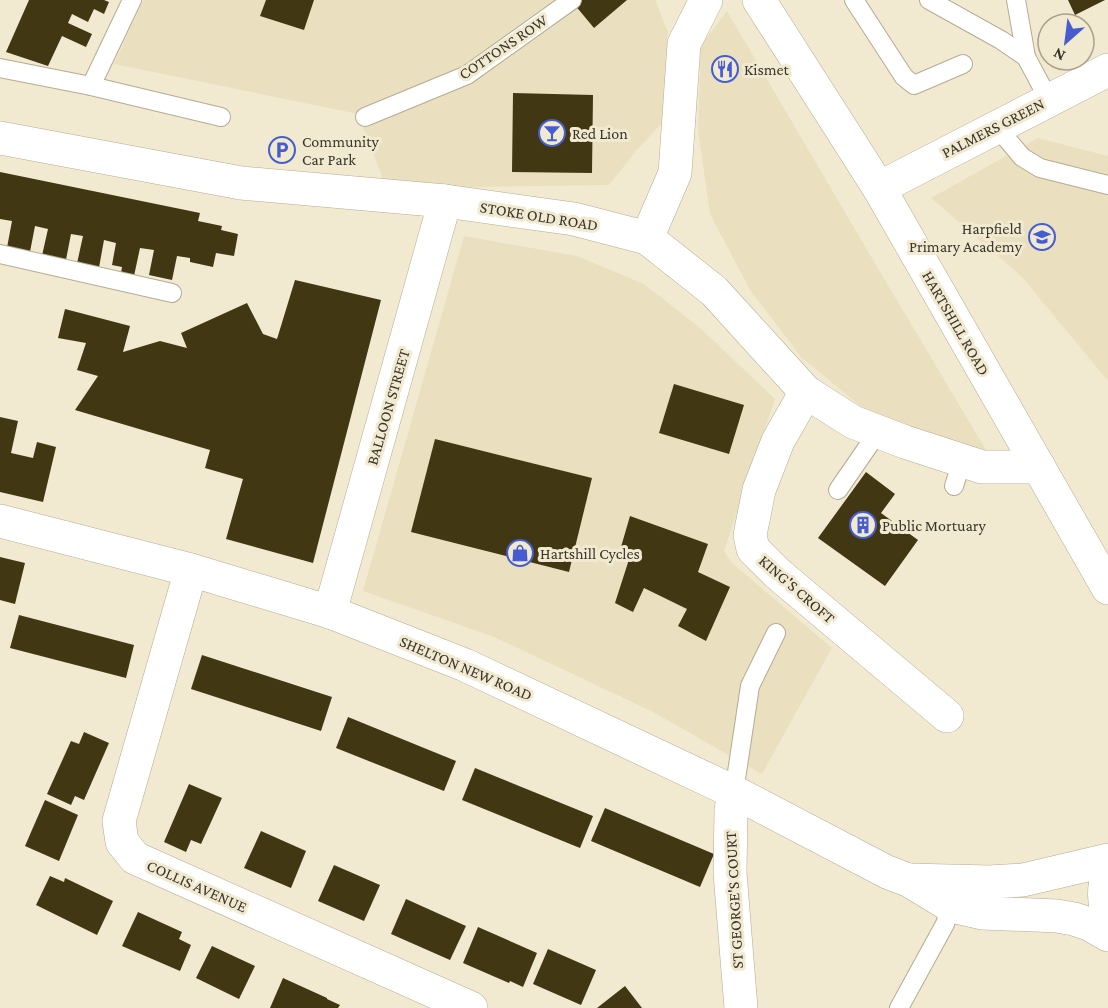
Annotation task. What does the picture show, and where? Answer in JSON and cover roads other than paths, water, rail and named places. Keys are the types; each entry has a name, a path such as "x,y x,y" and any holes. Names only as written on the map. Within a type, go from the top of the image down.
{"street":[{"path":"647,238 675,173 684,44 706,0"},
{"name":"HARTSHILL ROAD","path":"759,0 879,188 1108,588"},
{"name":"PALMERS GREEN","path":"879,188 1108,70"},
{"name":"STOKE OLD ROAD","path":"0,138 241,183 445,201 574,219 647,238 714,291 807,392 853,422 878,432 958,473 982,467 1039,467"},
{"name":"BALLOON STREET","path":"330,612 445,201"},
{"name":"KING'S CROFT","path":"807,392 778,441 759,490 750,535 753,549 881,679 947,716"},
{"name":"SHELTON NEW ROAD","path":"0,521 191,570 330,612 465,665 734,792 887,872 908,880 951,906 982,913 1057,916 1074,919 1089,924 1108,935"},
{"name":"COLLIS AVENUE","path":"191,570 118,821 122,842 135,858 471,1008"},
{"name":"ST GEORGE'S COURT","path":"734,792 730,810 730,873 741,1008"},
{"name":"SHELTON NEW ROAD","path":"908,880 989,882 1023,880 1108,860"},
{"path":"1108,876 1105,883 1105,894 1108,918"}],"lane":[{"path":"91,86 132,0"},
{"name":"COTTONS ROW","path":"365,117 467,75 572,0"},
{"path":"854,0 904,77 914,85 963,64"},
{"path":"929,0 1001,40 1026,57"},
{"path":"1016,0 1026,57 1049,100"},
{"path":"0,68 91,86 221,117"},
{"path":"996,126 1022,157 1040,168 1108,185"},
{"path":"0,254 172,293"},
{"path":"838,490 878,432"},
{"path":"734,792 750,686 776,633"},
{"path":"899,1008 945,924 951,906"}],"place":[{"name":"Kismet","path":"725,69"},
{"name":"Red Lion","path":"552,133"},
{"name":"Community Car Park","path":"282,150"},
{"name":"Harpfield Primary Academy","path":"1042,237"},
{"name":"Public Mortuary","path":"863,525"},
{"name":"Hartshill Cycles","path":"520,553"}]}
